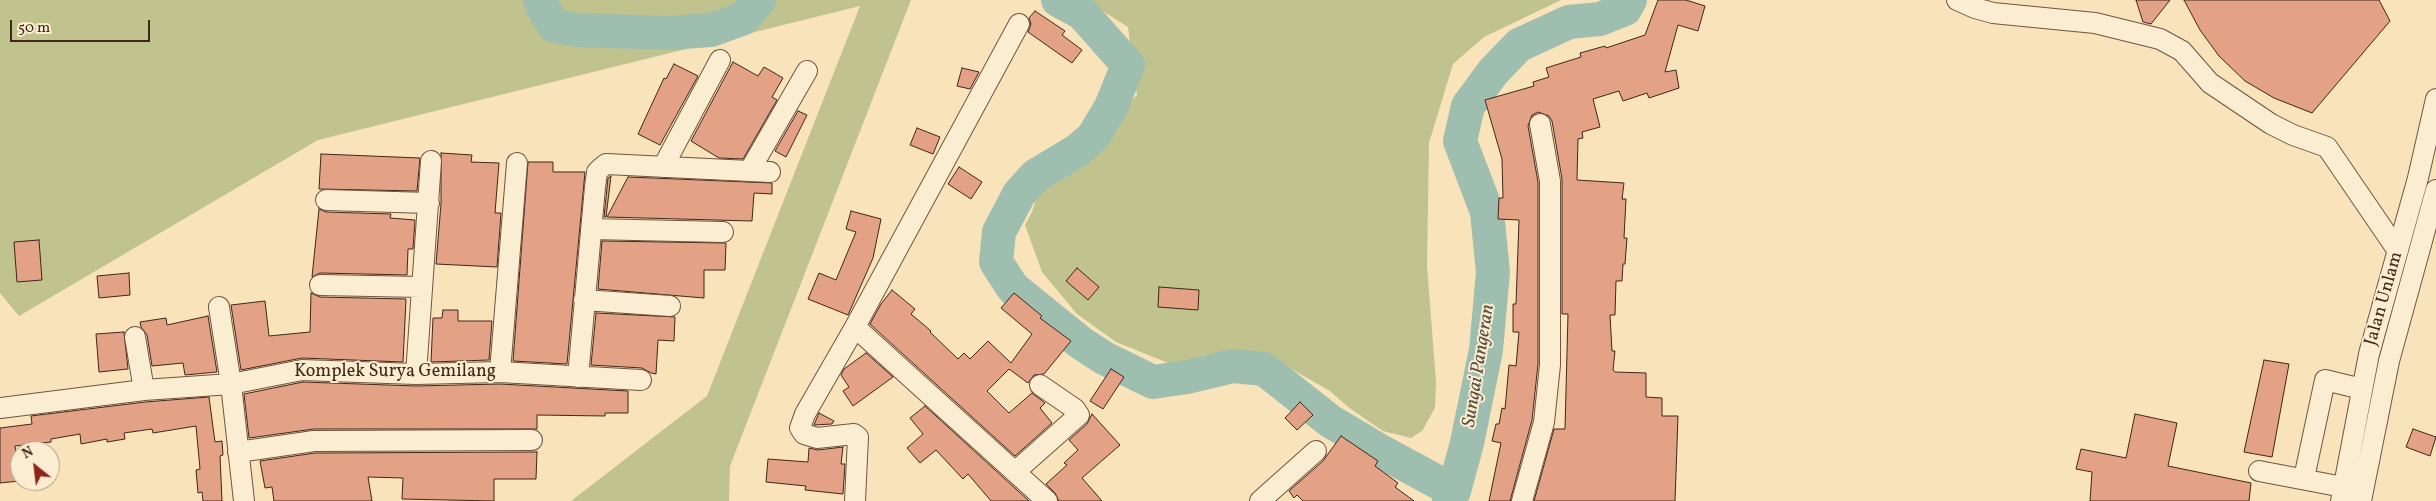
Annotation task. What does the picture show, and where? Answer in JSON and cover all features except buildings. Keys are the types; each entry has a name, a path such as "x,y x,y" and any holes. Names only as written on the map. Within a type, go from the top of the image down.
{"street":[{"path":"1957,0 1993,13 2095,23 2160,38 2182,51 2210,83 2271,124 2293,135 2327,147 2398,251"},
{"path":"855,501 858,437 854,434 816,438 804,434 800,428 805,414 855,327 1019,24"},
{"path":"662,168 720,60"},
{"path":"750,170 808,70"},
{"name":"Jalan Unlam","path":"2342,494 2369,354 2398,251 2436,99"},
{"path":"1522,501 1544,422 1550,365 1550,181 1540,124"},
{"path":"416,374 432,161"},
{"path":"500,372 517,163"},
{"path":"578,376 597,172 606,164 770,172"},
{"name":"Jalan Unlam","path":"2361,501 2389,361 2436,190"},
{"path":"326,200 429,203"},
{"path":"591,229 723,232"},
{"path":"320,285 422,287"},
{"path":"584,300 670,306"},
{"path":"219,307 232,384 244,501"},
{"path":"855,327 1047,501"},
{"path":"135,337 144,390"},
{"name":"Komplek Surya Gemilang","path":"0,408 144,390 232,384 302,370 416,374 500,372 642,380"},
{"path":"2304,478 2325,380 2362,389"},
{"path":"1016,471 1079,415 1075,409 1040,385"},
{"path":"238,452 314,441 532,440"},
{"path":"1260,501 1316,451"},
{"path":"2259,471 2304,478 2342,494"}],"green space":[{"path":"0,0 911,0 730,466 729,501 571,501 707,396 860,6 318,140 19,316 0,293"},
{"path":"1085,0 1561,0 1484,37 1453,64 1429,143 1427,266 1436,382 1435,408 1422,431 1411,438 1383,431 1348,407 1330,391 1267,355 1205,355 1173,365 1116,342 1077,314 1042,272 1025,225 1032,212 1039,190 1137,95 1128,27"}],"waterway":[{"path":"540,0 554,26 578,30 668,33 711,30 744,18 759,0"},
{"path":"1058,0 1082,13 1128,65 1111,107 1093,137 1078,150 1035,176 1019,194 999,232 996,262 1013,288 1081,343 1104,358 1153,382 1187,377 1233,366 1264,369 1330,421 1454,491"},
{"name":"Sungai Pangeran","path":"1449,501 1454,491 1467,443 1486,350 1493,272 1487,212 1460,141 1468,106 1493,72 1519,45 1569,22 1600,19 1625,9 1630,0"}]}
